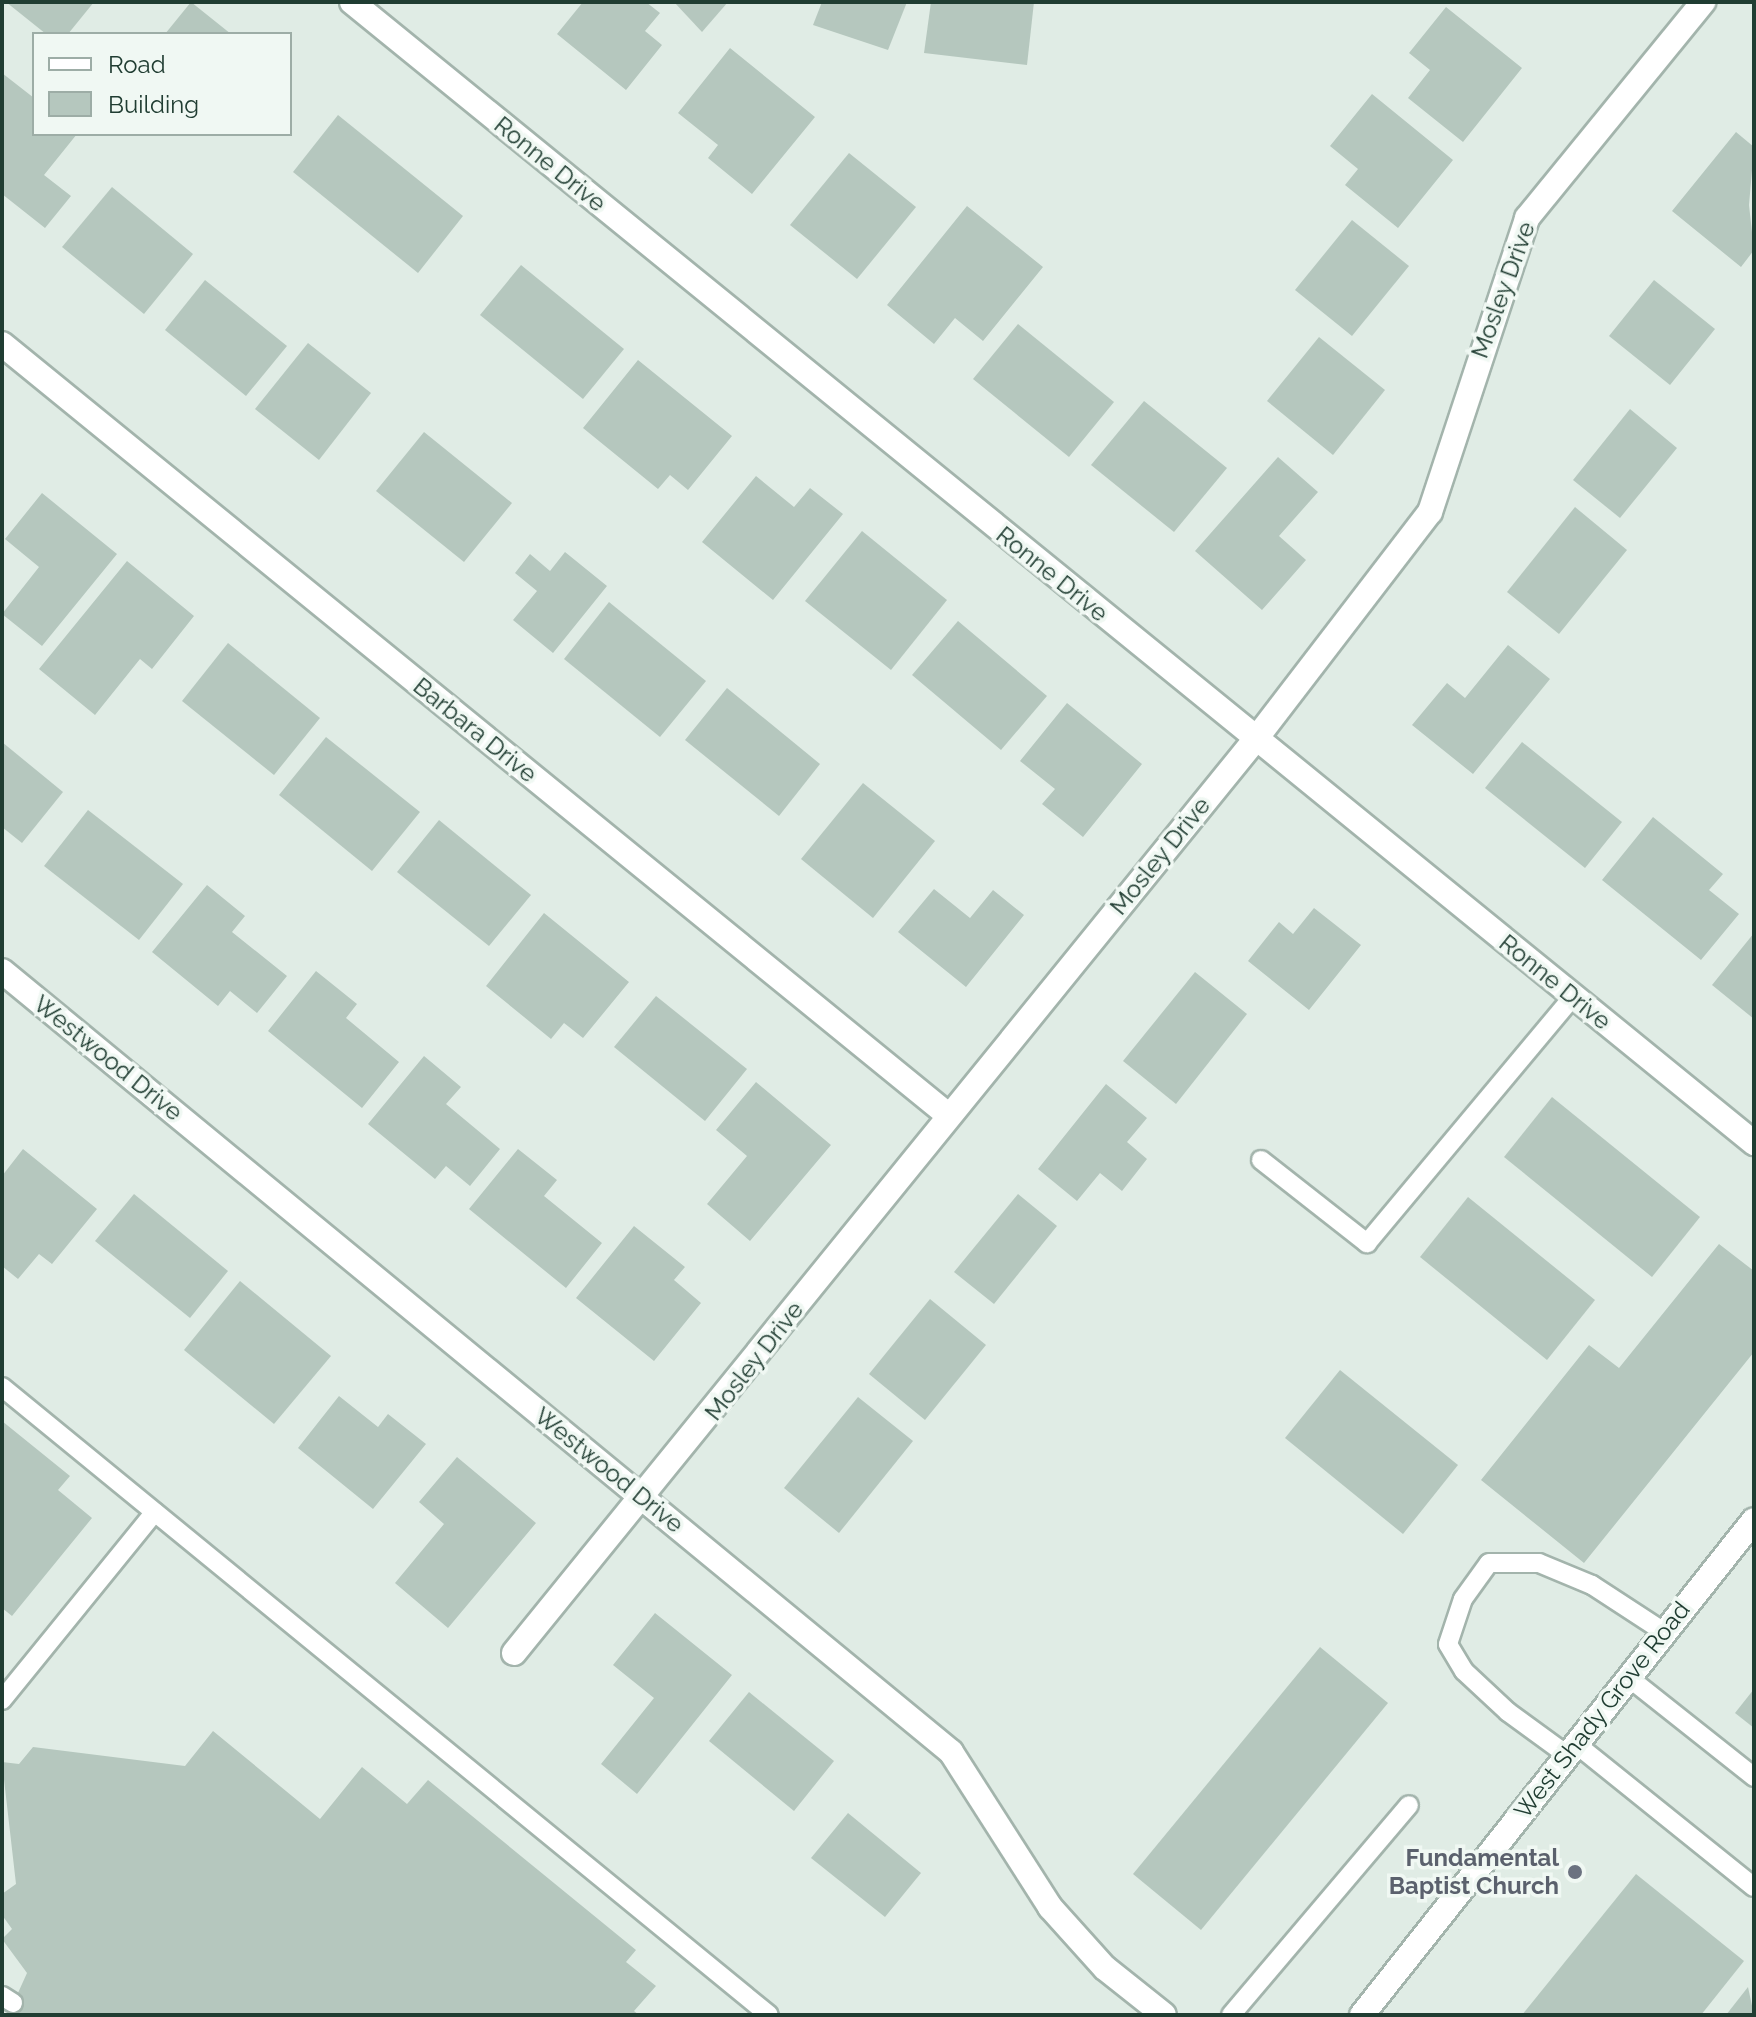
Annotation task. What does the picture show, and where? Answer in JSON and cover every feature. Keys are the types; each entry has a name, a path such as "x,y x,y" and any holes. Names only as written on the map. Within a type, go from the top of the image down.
{"street":[{"name":"Ronne Drive","path":"352,2 1255,740 1754,1143"},
{"name":"Mosley Drive","path":"514,1653 644,1499 948,1115 1255,740 1430,512 1527,218 1703,2"},
{"name":"Barbara Drive","path":"2,344 948,1115"},
{"name":"Westwood Drive","path":"2,971 951,1752 1050,1907 1105,1968 1164,2015"},
{"name":"West Shady Grove Road","path":"1362,2015 1754,1520"}],"lane":[{"path":"1261,1160 1367,1243 1573,997"},
{"path":"2,1387 769,2015"},
{"path":"2,1700 155,1512"},
{"path":"1664,1632 1592,1585 1539,1563 1489,1563 1463,1599 1448,1644 1464,1671 1508,1712 1571,1750 1754,1887"},
{"path":"1628,1677 1754,1777"},
{"path":"1231,2015 1409,1805"}],"building":[{"path":"6,2 94,2 70,32 44,32"},
{"path":"191,2 228,32 167,32"},
{"path":"583,2 646,2 660,13 645,31 662,45 626,90 557,34"},
{"path":"674,2 728,2 702,32"},
{"path":"822,2 907,2 888,50 813,25"},
{"path":"931,2 1034,2 1027,65 924,53"},
{"path":"1446,7 1522,68 1463,142 1408,98 1430,70 1409,53"},
{"path":"730,48 815,117 752,194 708,158 718,145 678,113"},
{"path":"2,73 32,96 32,136 75,136 44,175 71,196 45,228 2,194"},
{"path":"1372,94 1453,160 1398,228 1345,185 1358,169 1330,146"},
{"path":"338,115 463,216 418,273 293,172"},
{"path":"1736,132 1754,147 1749,205 1754,250 1741,267 1672,211"},
{"path":"849,153 916,207 857,279 790,225"},
{"path":"112,187 193,254 144,314 62,247"},
{"path":"967,206 1043,267 983,341 955,318 934,344 887,305"},
{"path":"1352,220 1409,266 1352,336 1295,290"},
{"path":"521,265 624,349 583,399 480,315"},
{"path":"205,280 287,346 246,396 165,330"},
{"path":"1654,280 1715,329 1670,385 1609,336"},
{"path":"1018,324 1114,402 1069,457 973,379"},
{"path":"1319,337 1385,390 1333,455 1267,401"},
{"path":"308,343 371,393 319,460 255,409"},
{"path":"638,360 732,436 688,490 670,475 658,489 583,428"},
{"path":"1144,401 1227,468 1174,532 1091,465"},
{"path":"1630,409 1677,448 1620,518 1573,480"},
{"path":"424,432 512,503 464,562 376,491"},
{"path":"1278,457 1318,492 1279,536 1306,560 1262,610 1195,551"},
{"path":"756,476 794,507 810,488 843,514 773,600 702,542"},
{"path":"42,493 117,554 42,646 2,614 39,567 5,539"},
{"path":"1575,507 1627,550 1559,634 1507,592"},
{"path":"862,531 947,600 891,670 805,601"},
{"path":"565,552 607,586 553,653 513,620 537,591 515,573 530,554 550,571"},
{"path":"127,561 194,616 152,669 140,659 95,715 39,669"},
{"path":"609,602 706,681 660,737 564,659"},
{"path":"958,621 1047,696 1001,750 912,675"},
{"path":"228,643 320,718 274,775 182,701"},
{"path":"1508,645 1550,679 1473,774 1412,725 1447,683 1465,698"},
{"path":"727,688 820,764 779,816 685,740"},
{"path":"1067,703 1142,764 1083,837 1042,804 1055,789 1020,761"},
{"path":"326,737 420,812 372,871 279,795"},
{"path":"2,742 63,792 22,843 2,827"},
{"path":"1522,742 1622,822 1585,868 1485,788"},
{"path":"863,783 935,841 873,918 801,859"},
{"path":"88,810 183,884 139,940 44,866"},
{"path":"1653,817 1723,874 1709,890 1739,914 1701,960 1602,880"},
{"path":"439,820 531,895 489,946 397,872"},
{"path":"207,885 245,916 232,932 287,976 257,1013 230,991 218,1006 152,952"},
{"path":"934,889 970,918 993,890 1024,915 966,987 898,932"},
{"path":"1314,908 1361,945 1309,1010 1248,961 1279,922 1293,934"},
{"path":"544,913 629,982 583,1038 564,1023 551,1039 486,986"},
{"path":"1754,933 1754,1019 1712,985"},
{"path":"316,971 357,1004 346,1018 399,1062 362,1108 268,1031"},
{"path":"1195,972 1247,1014 1176,1104 1123,1061"},
{"path":"656,996 747,1069 705,1121 614,1047"},
{"path":"424,1056 461,1087 446,1104 500,1149 470,1186 446,1166 435,1179 368,1124"},
{"path":"756,1082 831,1145 750,1241 707,1204 747,1156 716,1130"},
{"path":"1106,1084 1147,1118 1127,1142 1147,1159 1122,1191 1100,1173 1077,1201 1038,1169"},
{"path":"1552,1097 1700,1217 1652,1277 1504,1157"},
{"path":"23,1149 97,1209 52,1264 39,1254 18,1279 2,1266 2,1176"},
{"path":"518,1149 557,1180 544,1196 602,1243 566,1288 469,1209"},
{"path":"134,1194 228,1271 190,1318 95,1241"},
{"path":"1018,1194 1057,1226 994,1304 954,1272"},
{"path":"1468,1197 1595,1300 1547,1360 1420,1257"},
{"path":"634,1226 685,1267 674,1280 701,1303 654,1361 576,1298"},
{"path":"1719,1244 1754,1271 1754,1352 1584,1563 1481,1480 1589,1345 1619,1368"},
{"path":"240,1281 331,1356 274,1424 184,1350"},
{"path":"930,1299 986,1345 925,1420 869,1374"},
{"path":"1340,1370 1458,1465 1403,1534 1285,1438"},
{"path":"339,1396 378,1427 388,1414 426,1444 373,1509 298,1448"},
{"path":"858,1397 913,1441 839,1533 784,1488"},
{"path":"2,1421 70,1476 58,1490 92,1518 12,1616 2,1608"},
{"path":"457,1457 536,1523 448,1628 395,1583 444,1524 419,1502"},
{"path":"655,1613 732,1675 637,1794 601,1764 654,1698 613,1665"},
{"path":"1320,1647 1388,1703 1201,1930 1133,1874"},
{"path":"1754,1689 1754,1728 1735,1713"},
{"path":"749,1692 834,1761 794,1811 709,1741"},
{"path":"213,1731 320,1819 362,1767 407,1804 428,1780 636,1950 626,1962 656,1986 634,2011 639,2015 8,2015 27,1973 2,1939 12,1929 2,1915 2,1894 16,1884 2,1762 19,1764 33,1747 185,1766"},
{"path":"848,1813 921,1873 885,1917 811,1858"},
{"path":"1636,1874 1744,1961 1701,2015 1522,2015"},
{"path":"1748,1987 1754,2015 1726,2015"}],"place":[{"name":"Fundamental Baptist Church","path":"1575,1872"}]}
